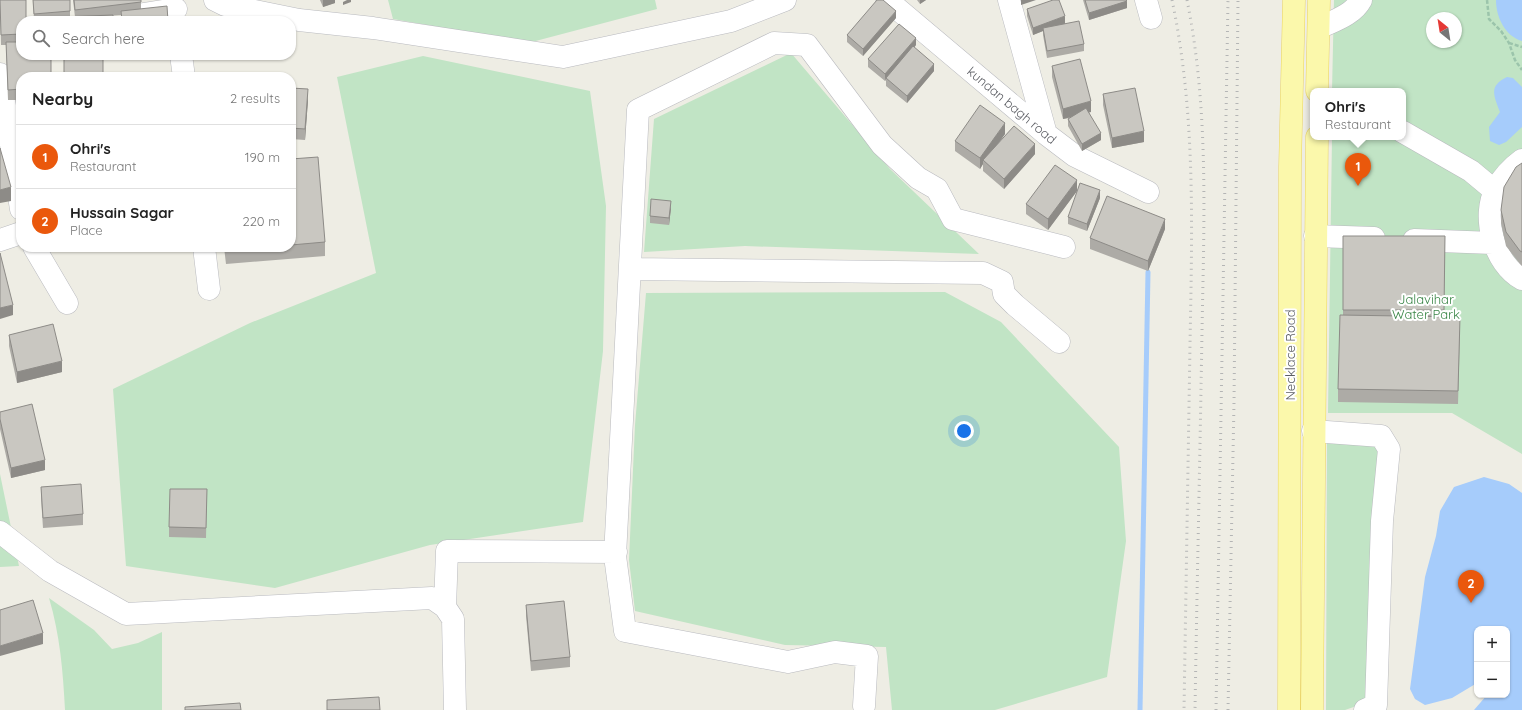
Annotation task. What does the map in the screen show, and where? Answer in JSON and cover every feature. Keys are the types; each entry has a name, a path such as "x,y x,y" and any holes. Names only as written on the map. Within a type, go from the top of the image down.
{"main road":[{"name":"Necklace Road","path":"1289,710 1290,126 1294,0"},
{"path":"1317,88 1320,0"},
{"path":"1292,65 1318,65"},
{"path":"1290,126 1310,127"},
{"name":"Necklace Road","path":"1312,710 1313,431 1317,140"}],"street":[{"path":"215,0 225,6 278,16"},
{"path":"296,19 373,28 563,57 731,21 785,0"},
{"name":"kundan bagh road","path":"887,0 1046,134 1075,156 1148,192"},
{"path":"1009,0 1046,134"},
{"path":"1319,28 1349,13 1357,7 1360,0"},
{"path":"135,16 176,10"},
{"path":"864,706 867,656 835,652 788,662 625,630 616,552 638,110 774,42 806,45 882,145 918,178 937,189 954,219 1064,247"},
{"path":"182,60 183,72"},
{"path":"0,74 16,177"},
{"path":"1406,134 1471,171 1495,191"},
{"path":"1522,160 1510,169 1495,191 1489,216 1493,243 1503,262 1522,279"},
{"path":"0,240 16,235"},
{"path":"1315,236 1493,243"},
{"path":"37,252 67,303"},
{"path":"205,252 209,289"},
{"path":"631,269 983,273 1002,282 1004,294 1015,306 1058,342"},
{"path":"1313,431 1381,436 1389,449 1382,521 1376,706 1365,710"},
{"path":"0,532 50,572 126,614 432,598 445,607 453,619 455,710"},
{"path":"445,607 447,551 616,552"}],"path":[{"path":"1486,0 1489,19 1501,31 1509,43 1515,60 1522,70"},
{"path":"1509,43 1522,47"}],"green space":[{"path":"388,0 655,0 657,9 528,43 393,19"},
{"name":"Jalavihar Water Park","path":"1334,0 1522,0 1522,454 1452,413 1328,413 1332,140 1406,140 1406,88 1332,88"},
{"path":"791,53 890,169 979,254 745,246 644,252 654,119"},
{"path":"423,56 590,91 606,206 603,351 583,522 430,545 275,588 126,566 113,389 250,323 376,273 337,77"},
{"path":"945,292 1001,322 1119,447 1126,541 1107,677 995,710 892,710 886,647 785,645 635,611 629,560 635,425 646,293"},
{"path":"1327,442 1378,444 1368,702 1345,710 1326,710"},
{"path":"0,474 19,566 0,567"},
{"path":"49,598 94,630 112,649 138,643 162,632 162,710 65,710 60,653 56,626"}],"water":[{"path":"1496,0 1522,0 1522,41 1511,35 1506,30 1498,13"},
{"path":"1507,77 1513,78 1522,87 1522,127 1506,142 1499,145 1490,141 1489,127 1500,112 1494,92 1495,88 1501,80"},
{"path":"1484,477 1509,484 1522,493 1522,710 1474,710 1484,698 1510,698 1510,626 1474,626 1474,685 1452,698 1425,705 1415,699 1410,689 1425,577 1436,536 1440,511 1454,487"}],"building":[{"path":"0,0 26,0 26,16 16,16 16,34 1,35"},
{"path":"33,0 70,0 70,11 34,14"},
{"path":"74,0 141,0 141,2 75,10"},
{"path":"877,0 883,0 896,11 863,49 847,35"},
{"path":"1053,0 1059,0 1065,16 1033,28 1027,9"},
{"path":"1085,0 1126,0 1127,1 1089,13"},
{"path":"167,6 168,16 122,16 121,11"},
{"path":"113,15 113,16 88,16"},
{"path":"1079,21 1084,44 1047,51 1043,28"},
{"path":"899,24 916,38 885,74 868,59"},
{"path":"6,42 16,42 16,60 51,60 51,72 16,72 16,89 8,90"},
{"path":"913,46 934,64 907,96 886,78"},
{"path":"1080,59 1091,101 1063,109 1052,66"},
{"path":"64,60 103,60 103,72 64,72"},
{"path":"296,88 308,89 305,129 296,128"},
{"path":"1135,88 1144,131 1112,138 1103,94"},
{"path":"980,105 1005,123 980,158 955,141"},
{"path":"1086,108 1101,133 1082,144 1068,119"},
{"path":"1014,126 1035,144 1004,179 983,160"},
{"path":"0,148 11,187 0,190"},
{"path":"318,157 325,242 296,245 296,159"},
{"path":"1522,163 1522,252 1506,232 1501,210 1504,187 1516,167"},
{"path":"1055,165 1077,180 1048,219 1026,204"},
{"path":"1080,183 1100,190 1087,224 1068,217"},
{"path":"1107,196 1165,219 1148,261 1090,238"},
{"path":"651,199 671,201 669,218 650,216"},
{"path":"1343,236 1445,236 1444,310 1343,310"},
{"path":"0,253 13,305 0,308"},
{"path":"1340,315 1460,317 1458,391 1338,389"},
{"path":"53,324 62,361 17,372 9,335"},
{"path":"32,404 45,460 11,468 0,419 0,412"},
{"path":"81,484 83,514 43,518 41,487"},
{"path":"170,489 207,489 206,528 169,527"},
{"path":"33,600 43,633 0,646 0,610"},
{"path":"564,601 570,657 531,661 526,605"},
{"path":"379,697 380,710 327,710 327,700"},
{"path":"240,703 241,710 185,710 185,707"}],"waterway":[{"path":"1140,710 1148,272"}],"railway":[{"path":"1172,0 1180,43 1185,86 1189,129 1192,215 1184,710"},
{"path":"1187,0 1199,82 1204,165 1204,248 1195,710"},
{"path":"1216,710 1228,0"},
{"path":"1228,710 1234,403 1238,0"}],"place":[{"name":"Ohri's","path":"1358,186"},
{"name":"Hussain Sagar","path":"1471,603"}]}
